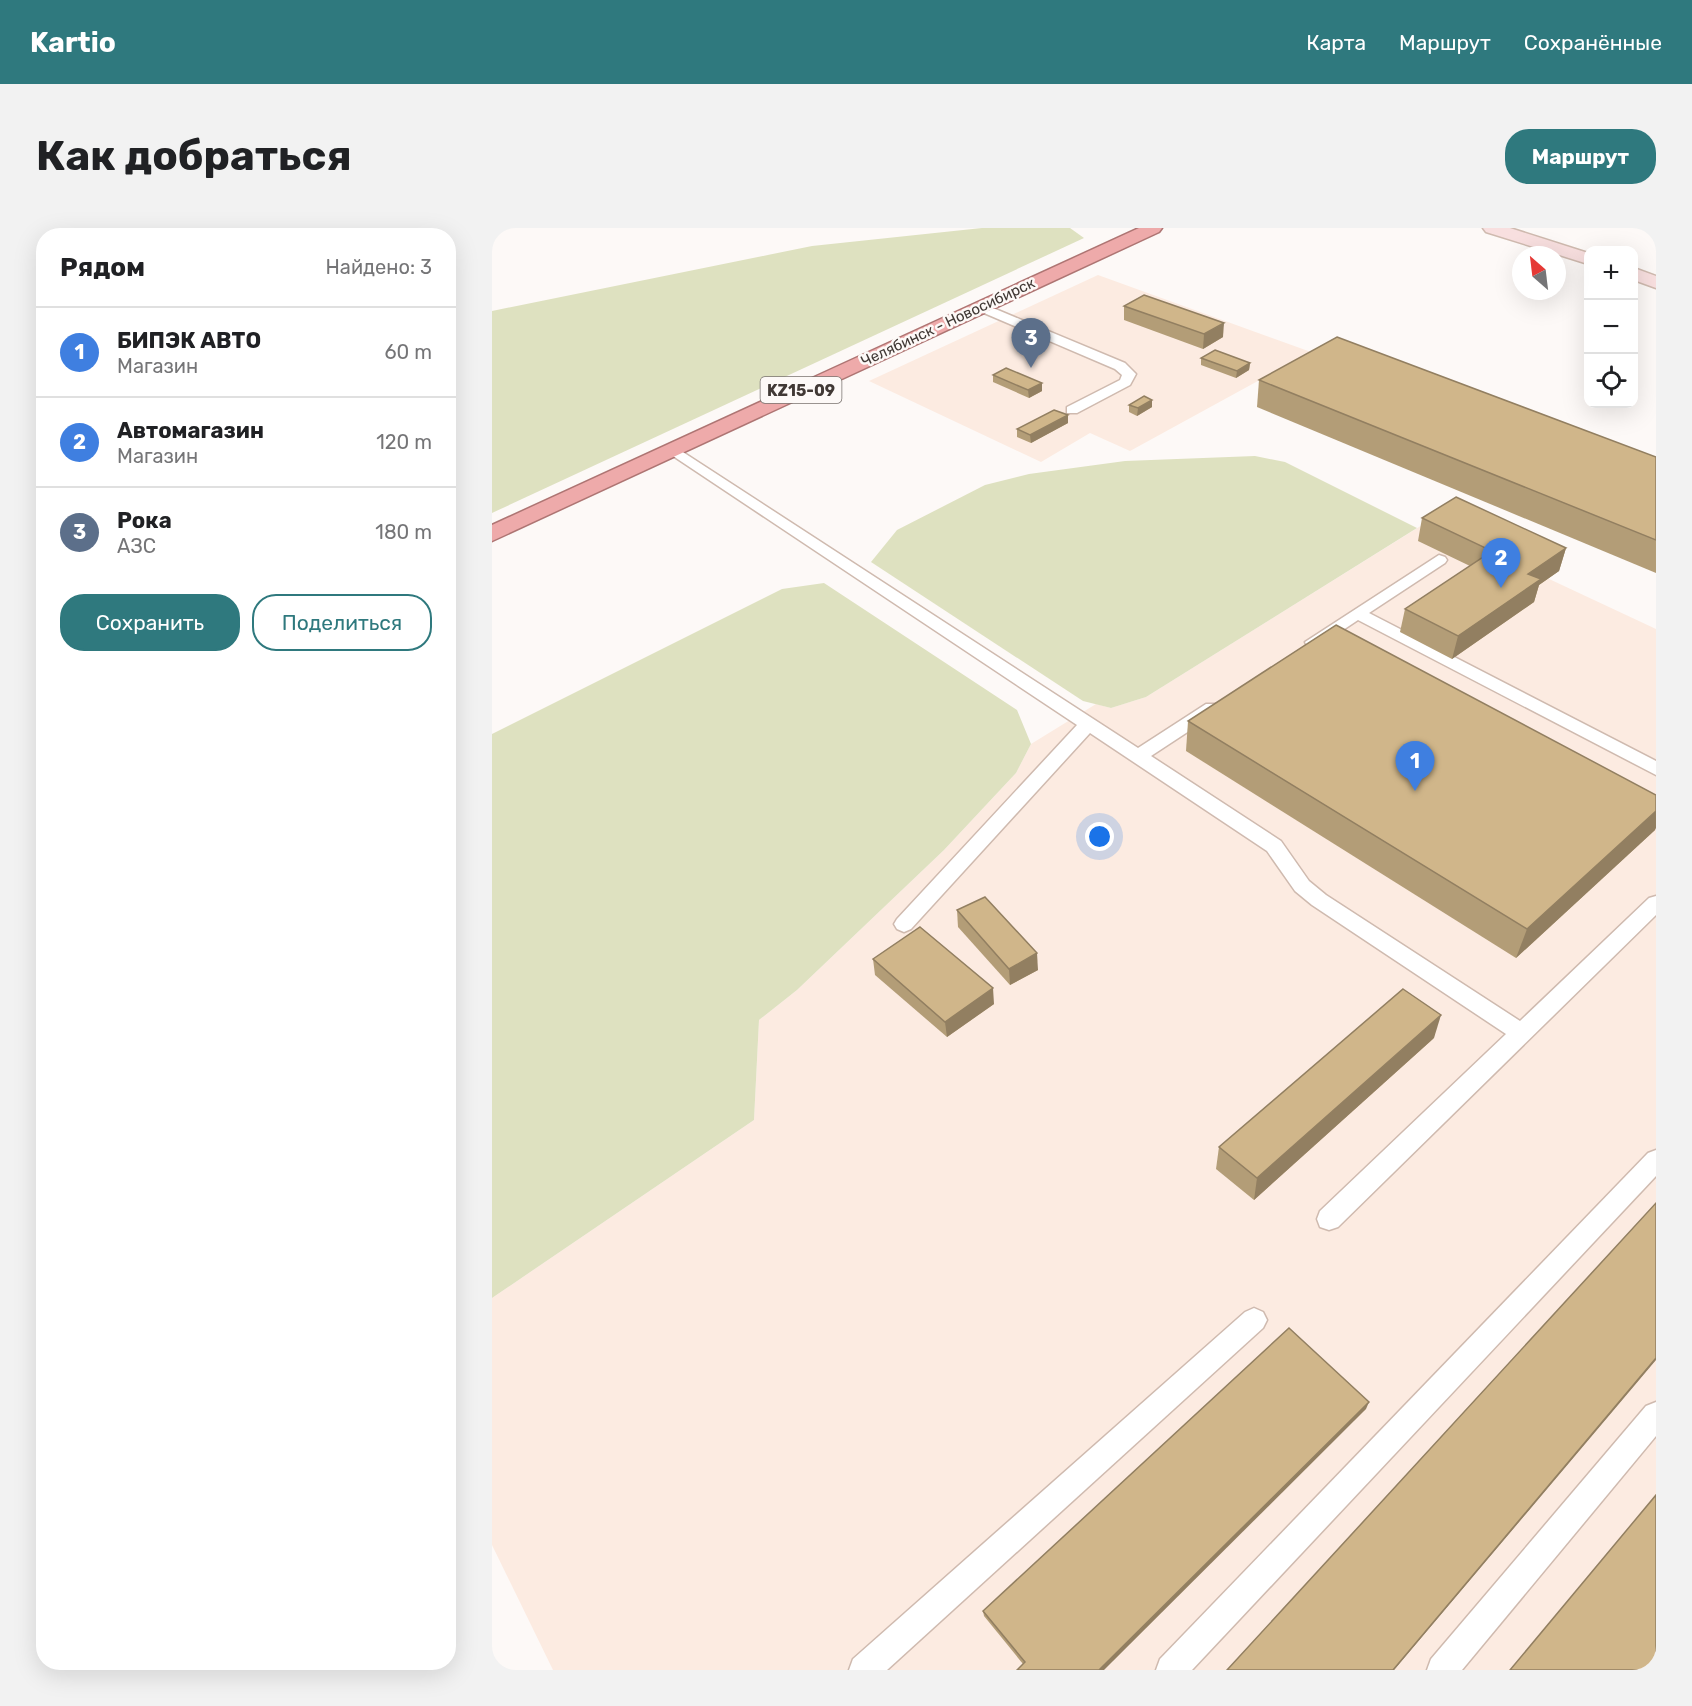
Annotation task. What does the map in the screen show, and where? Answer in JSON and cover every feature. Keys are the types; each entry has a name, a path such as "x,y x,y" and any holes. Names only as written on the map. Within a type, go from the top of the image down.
{"highway":[{"name":"Челябинск - Новосибирск","path":"492,534 1153,228"},
{"name":"Челябинск - Новосибирск","path":"1111,248 1164,228"}],"main road":[{"path":"1492,228 1584,257"},
{"path":"1514,228 1584,256"},
{"path":"1638,275 1656,282"}],"lane":[{"path":"981,307 1120,366 1129,374 1125,382 1072,410"},
{"path":"672,449 1274,846 1302,886 1319,900 1521,1033"},
{"path":"1297,652 1440,560"},
{"path":"1357,613 1656,770"},
{"path":"1137,757 1227,698"},
{"path":"904,924 1088,724"},
{"path":"1329,1219 1656,903"},
{"path":"1171,1670 1656,1160"},
{"path":"864,1670 1254,1320"},
{"path":"1442,1670 1656,1415"}],"shaded area":[{"path":"1098,275 1311,352 1130,451 1090,433 1041,462 869,381"},
{"path":"1427,522 1656,629 1656,1670 553,1670 492,1545 492,1298 754,1120 759,1020 797,990 944,850 1016,773 1031,744 1096,704 1111,708 1146,697"}],"green space":[{"path":"982,228 1070,228 1084,238 492,513 492,311 812,246"},
{"path":"1255,456 1285,462 1417,528 1146,697 1111,708 1083,701 871,562 897,530 985,485 1029,474 1125,461"},
{"path":"824,583 1017,710 1031,744 1016,773 944,850 797,990 759,1020 754,1120 492,1298 492,734 782,589"}],"building":[{"path":"1144,295 1224,323 1204,334 1124,306"},
{"path":"1337,337 1656,457 1656,540 1259,380"},
{"path":"1215,350 1250,363 1237,371 1201,358"},
{"path":"1006,368 1042,383 1028,390 993,375"},
{"path":"1144,396 1152,400 1138,408 1129,405"},
{"path":"1054,410 1068,415 1030,435 1017,429"},
{"path":"1456,497 1566,548 1528,574 1541,579 1458,636 1405,609 1492,551 1422,518"},
{"path":"1336,625 1656,795 1656,811 1527,929 1188,721"},
{"path":"985,897 1037,953 1009,969 957,910"},
{"path":"920,927 993,988 945,1022 873,959"},
{"path":"1403,989 1441,1015 1257,1178 1219,1147"},
{"path":"1656,1203 1656,1358 1393,1670 1227,1670"},
{"path":"1289,1328 1369,1402 1099,1670 1017,1670 1025,1662 983,1611"},
{"path":"1656,1495 1656,1670 1510,1670"}],"place":[{"name":"Рока","path":"1031,368"},
{"name":"Автомагазин","path":"1501,588"},
{"name":"БИПЭК АВТО","path":"1415,791"}]}
